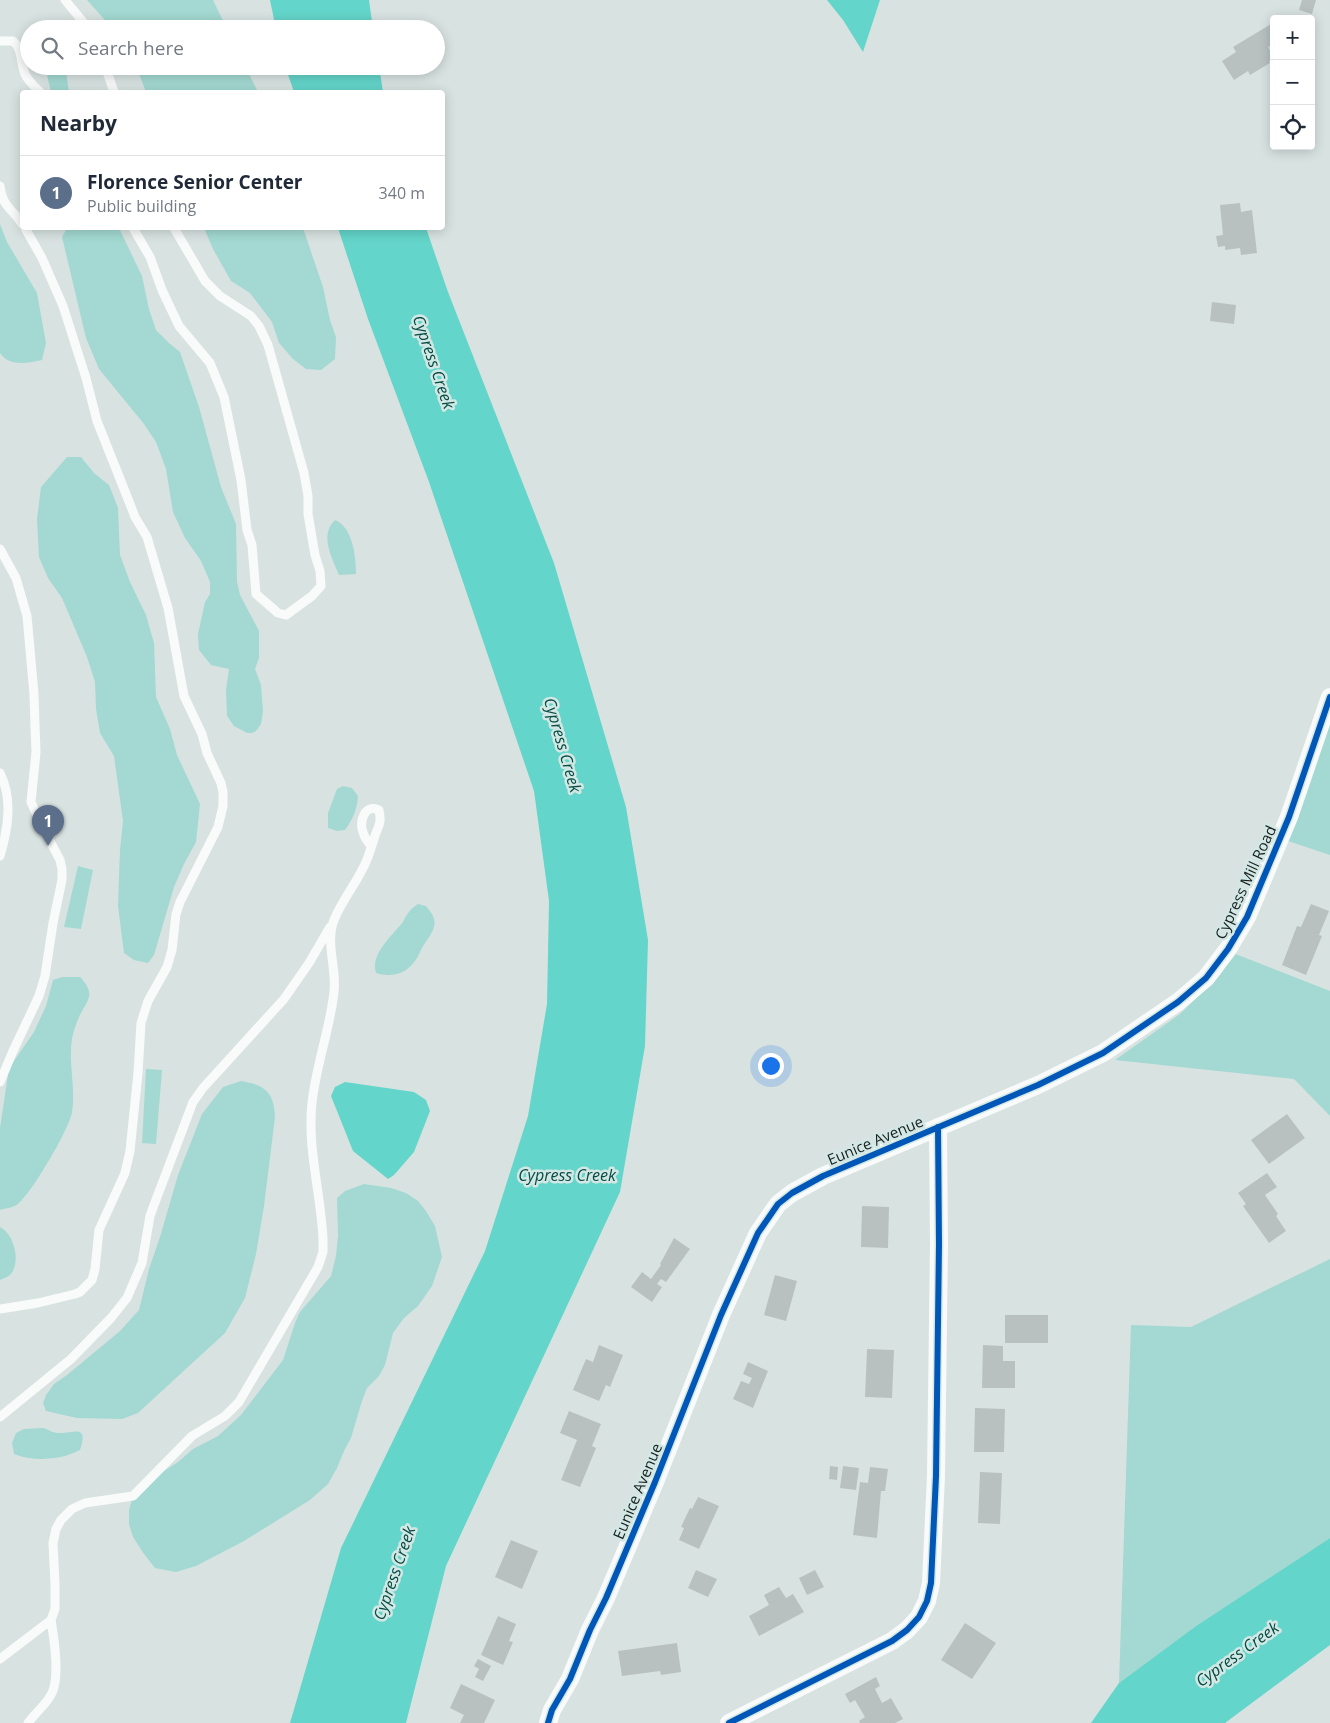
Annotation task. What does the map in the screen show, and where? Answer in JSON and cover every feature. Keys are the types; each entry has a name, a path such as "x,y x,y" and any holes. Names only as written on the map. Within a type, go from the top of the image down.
{"street":[{"name":"Cypress Mill Road","path":"938,1127 1038,1085 1103,1053 1178,1002 1206,978 1228,949 1247,917 1289,816 1330,697"},
{"name":"Eunice Avenue","path":"548,1723 552,1710 570,1679 590,1630 606,1598 655,1482 721,1315 758,1233 778,1204 792,1193 839,1168 938,1127 939,1244 936,1476 932,1574 927,1601 919,1617 907,1630 892,1641 730,1723"}],"lane":[{"path":"65,0 82,20"},
{"path":"0,41 13,41 20,53"},
{"path":"26,75 38,90"},
{"path":"108,75 113,90"},
{"path":"0,186 1,196 5,204 20,219"},
{"path":"0,1310 75,1294 80,1292 92,1280 99,1230 125,1173 130,1151 141,1023 148,1001 157,988 167,967 172,950 176,914 180,902 214,837 223,806 221,782 207,753 202,734 184,696 168,608 147,537 135,517 97,421 86,378 63,306 42,258 26,230"},
{"path":"134,230 150,257 162,290 179,326 205,356 216,374 224,397 241,480 247,530 252,545 256,594 278,613 286,615 319,590 321,577 308,514 308,496 304,473 268,345 259,326 251,316 220,296 204,281 175,230"},
{"path":"0,550 16,578 27,616 36,726 36,760 31,802 60,860 62,869 62,880 41,990 0,1082"},
{"path":"0,773 8,798 8,816 0,856"},
{"path":"0,1418 71,1359 112,1318 127,1298 142,1263 150,1216 193,1102 203,1088 284,999 309,963 334,920 368,858 371,846"},
{"path":"28,1723 48,1699 55,1684 51,1620 55,1609 52,1543 61,1520 72,1509 85,1503 133,1496 192,1436 230,1411 239,1402 318,1267 323,1252 323,1239 313,1142 312,1105 319,1061 334,992 335,979 331,938 334,920"},
{"path":"0,1659 51,1620"}],"shaded area":[{"path":"87,0 213,0 223,20 105,20"},
{"path":"47,75 66,75 69,90 51,90"},
{"path":"139,75 250,75 257,90 145,90"},
{"path":"0,224 7,242 37,293 46,343 42,360 19,363 8,360 0,353"},
{"path":"66,230 120,230 142,276 149,309 156,330 180,352 199,407 221,487 236,524 237,581 240,595 259,631 259,658 255,669 261,685 263,711 261,724 252,733 247,733 234,726 227,716 226,690 229,669 211,665 199,650 198,634 205,602 210,594 210,582 201,561 185,538 173,512 166,469 156,442 144,424 99,369 86,338 62,237"},
{"path":"205,230 304,230 323,287 330,320 336,337 335,359 321,370 306,369 293,359 279,343 272,322 250,293 231,281"},
{"path":"67,457 81,457 94,473 109,485 118,508 120,555 130,582 146,615 154,643 156,697 170,729 177,755 200,804 196,842 174,887 154,955 148,963 134,960 124,953 118,906 123,821 114,756 100,733 96,709 95,682 87,657 62,598 48,578 39,557 37,519 41,487"},
{"path":"335,520 346,529 350,536 354,551 356,574 339,575 333,561 327,540 330,526"},
{"path":"1330,719 1330,855 1285,840"},
{"path":"343,786 352,788 358,796 354,814 348,826 345,830 337,831 328,828 328,813 337,789"},
{"path":"78,866 93,870 81,929 64,927"},
{"path":"418,904 426,906 433,915 435,923 417,958 409,968 394,975 376,973 376,959 379,952 409,912"},
{"path":"1233,953 1330,991 1330,1116 1294,1079 1115,1060 1180,1014 1220,975"},
{"path":"62,977 80,977 88,988 89,993 72,1039 73,1103 70,1120 32,1188 18,1204 0,1210 0,1128 9,1068 34,1032 46,1006 53,980"},
{"path":"146,1069 162,1070 156,1144 142,1143"},
{"path":"241,1081 256,1085 267,1091 273,1101 275,1117 256,1254 245,1298 225,1333 138,1413 122,1419 77,1418 46,1411 43,1403 54,1384 120,1331 139,1310 149,1269 178,1175 202,1114 223,1087"},
{"path":"364,1184 391,1188 406,1193 418,1201 435,1226 442,1257 432,1286 418,1306 404,1318 393,1333 385,1365 379,1376 367,1388 351,1438 337,1468 328,1484 310,1500 244,1541 196,1566 176,1572 155,1568 133,1537 129,1524 129,1510 133,1496 153,1478 178,1462 193,1449 218,1436 241,1415 283,1360 300,1312 331,1276 338,1236 337,1198 345,1191"},
{"path":"0,1227 9,1235 16,1255 14,1269 11,1274 0,1280"},
{"path":"1330,1259 1330,1538 1196,1626 1119,1683 1131,1325 1191,1327"},
{"path":"43,1428 56,1433 81,1433 82,1442 80,1450 64,1456 47,1459 22,1457 14,1454 12,1443 16,1433 24,1429"}],"water":[{"path":"270,0 369,0 372,20 274,20"},
{"path":"827,0 880,0 863,52 843,20"},
{"path":"288,75 380,75 383,90 293,90"},
{"name":"Cypress Creek","path":"339,230 427,230 448,292 554,563 626,807 648,940 645,1046 620,1192 446,1566 406,1723 290,1723 341,1548 485,1251 528,1116 547,1004 549,901 534,791 429,482 368,319"},
{"path":"345,1082 414,1092 426,1100 430,1111 414,1152 394,1175 388,1179 353,1151 331,1096 335,1087"},
{"name":"Cypress Creek","path":"1330,1538 1330,1645 1225,1723 1091,1723 1119,1683 1196,1626"}],"building":[{"path":"1302,0 1316,0 1312,14 1299,10"},
{"path":"1270,25 1270,46 1268,47 1270,51 1270,63 1250,75 1248,71 1234,80 1222,61 1236,52 1233,47"},
{"path":"1240,203 1241,212 1252,210 1257,253 1241,255 1240,248 1225,250 1225,246 1218,247 1216,236 1223,235 1220,205"},
{"path":"1212,302 1236,305 1234,324 1210,321"},
{"path":"1311,904 1329,911 1319,935 1322,936 1306,975 1282,965 1297,926 1301,927"},
{"path":"1287,1114 1305,1138 1269,1164 1251,1140"},
{"path":"1267,1173 1277,1187 1265,1195 1278,1214 1276,1216 1286,1231 1269,1243 1243,1206 1246,1204 1238,1193"},
{"path":"862,1206 889,1207 888,1248 861,1247"},
{"path":"674,1238 690,1249 666,1282 661,1279 657,1284 662,1287 652,1302 631,1287 642,1272 651,1279 661,1265"},
{"path":"775,1275 797,1281 786,1321 764,1315"},
{"path":"1005,1315 1048,1315 1048,1343 1005,1343"},
{"path":"599,1345 623,1355 610,1387 606,1385 599,1401 573,1390 586,1359 593,1362"},
{"path":"983,1345 1003,1346 1003,1361 1015,1361 1015,1388 982,1388"},
{"path":"867,1349 894,1350 892,1398 865,1397"},
{"path":"748,1362 768,1371 753,1408 733,1399 741,1381 749,1384 752,1378 743,1374"},
{"path":"975,1408 1005,1409 1004,1452 974,1452"},
{"path":"569,1411 601,1424 592,1446 596,1448 580,1487 561,1480 577,1440 560,1433"},
{"path":"830,1466 838,1467 837,1480 829,1479"},
{"path":"843,1466 859,1468 856,1490 840,1488"},
{"path":"870,1467 888,1469 885,1491 881,1491 877,1538 853,1535 860,1482 868,1483"},
{"path":"980,1472 1002,1473 1000,1524 978,1523"},
{"path":"698,1497 719,1506 699,1549 679,1540 684,1528 681,1527 690,1508 692,1509"},
{"path":"511,1540 538,1551 522,1589 495,1577"},
{"path":"696,1570 717,1579 708,1597 688,1588"},
{"path":"815,1570 824,1587 807,1595 799,1578"},
{"path":"779,1587 786,1598 793,1594 804,1612 759,1636 749,1616 769,1605 764,1595"},
{"path":"498,1616 516,1624 509,1641 513,1642 503,1665 481,1655"},
{"path":"965,1623 996,1643 972,1679 941,1660"},
{"path":"677,1643 681,1672 661,1675 660,1671 622,1676 618,1651"},
{"path":"478,1659 491,1666 483,1681 475,1677 479,1669 474,1666"},
{"path":"876,1677 880,1686 875,1689 882,1703 891,1698 903,1719 895,1723 860,1723 859,1721 865,1717 855,1700 850,1703 845,1694"},
{"path":"461,1684 495,1700 484,1723 460,1723 464,1715 450,1708"}],"cycle path":[{"path":"548,1723 552,1710 570,1679 590,1630 606,1598 655,1482 721,1315 758,1233 778,1204 792,1193 823,1176 1038,1085 1103,1053 1178,1002 1206,978 1228,949 1247,917 1289,817 1330,697"},
{"path":"729,1723 892,1641 907,1630 919,1617 927,1601 931,1583 936,1476 939,1244 938,1127"}],"place":[{"name":"Florence Senior Center","path":"48,846"}]}
